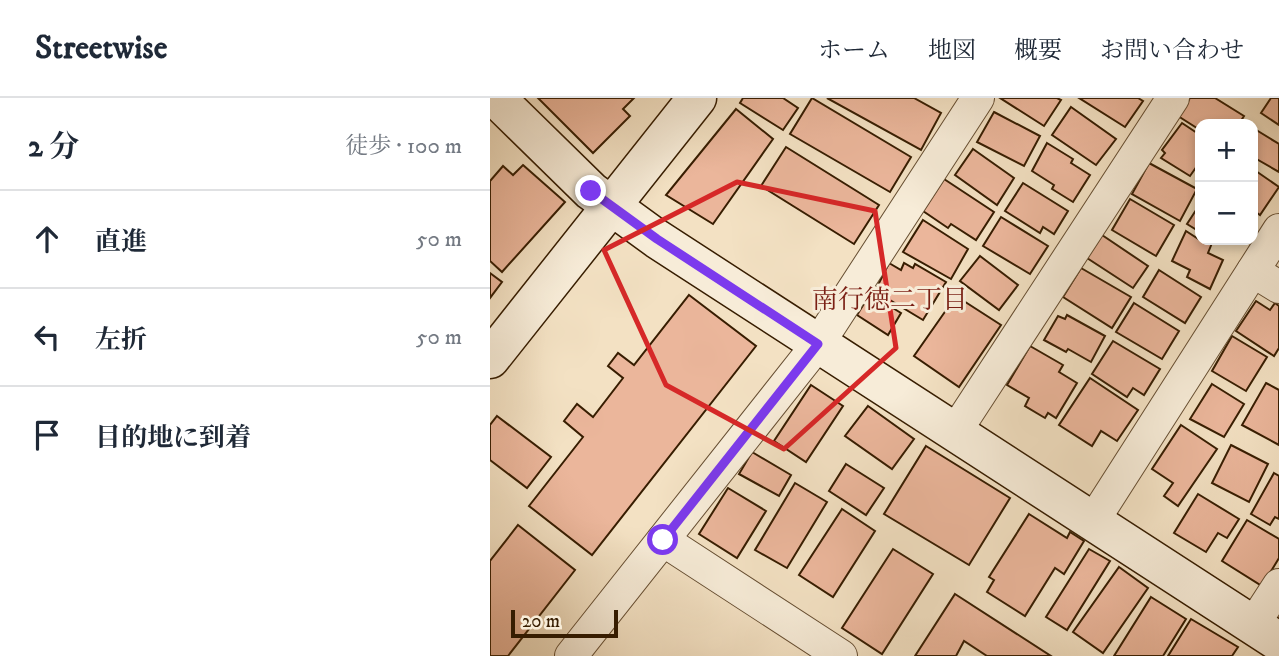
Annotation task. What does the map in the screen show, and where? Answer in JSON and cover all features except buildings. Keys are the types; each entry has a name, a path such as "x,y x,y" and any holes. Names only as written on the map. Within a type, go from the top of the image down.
{"street":[{"path":"496,98 591,191 657,239 1266,634 1279,585"},
{"path":"490,359 697,98"},
{"path":"571,656 818,344 978,98"},
{"path":"955,432 1173,98"},
{"path":"1093,521 1266,279 1279,230"},
{"path":"663,540 841,656"}],"highlighted area":[{"path":"737,182 875,211 896,348 784,449 666,385 604,250"}],"district":[{"name":"南行徳二丁目","path":"890,300"}],"route":[{"path":"591,191 657,239 818,344 663,540"}]}
